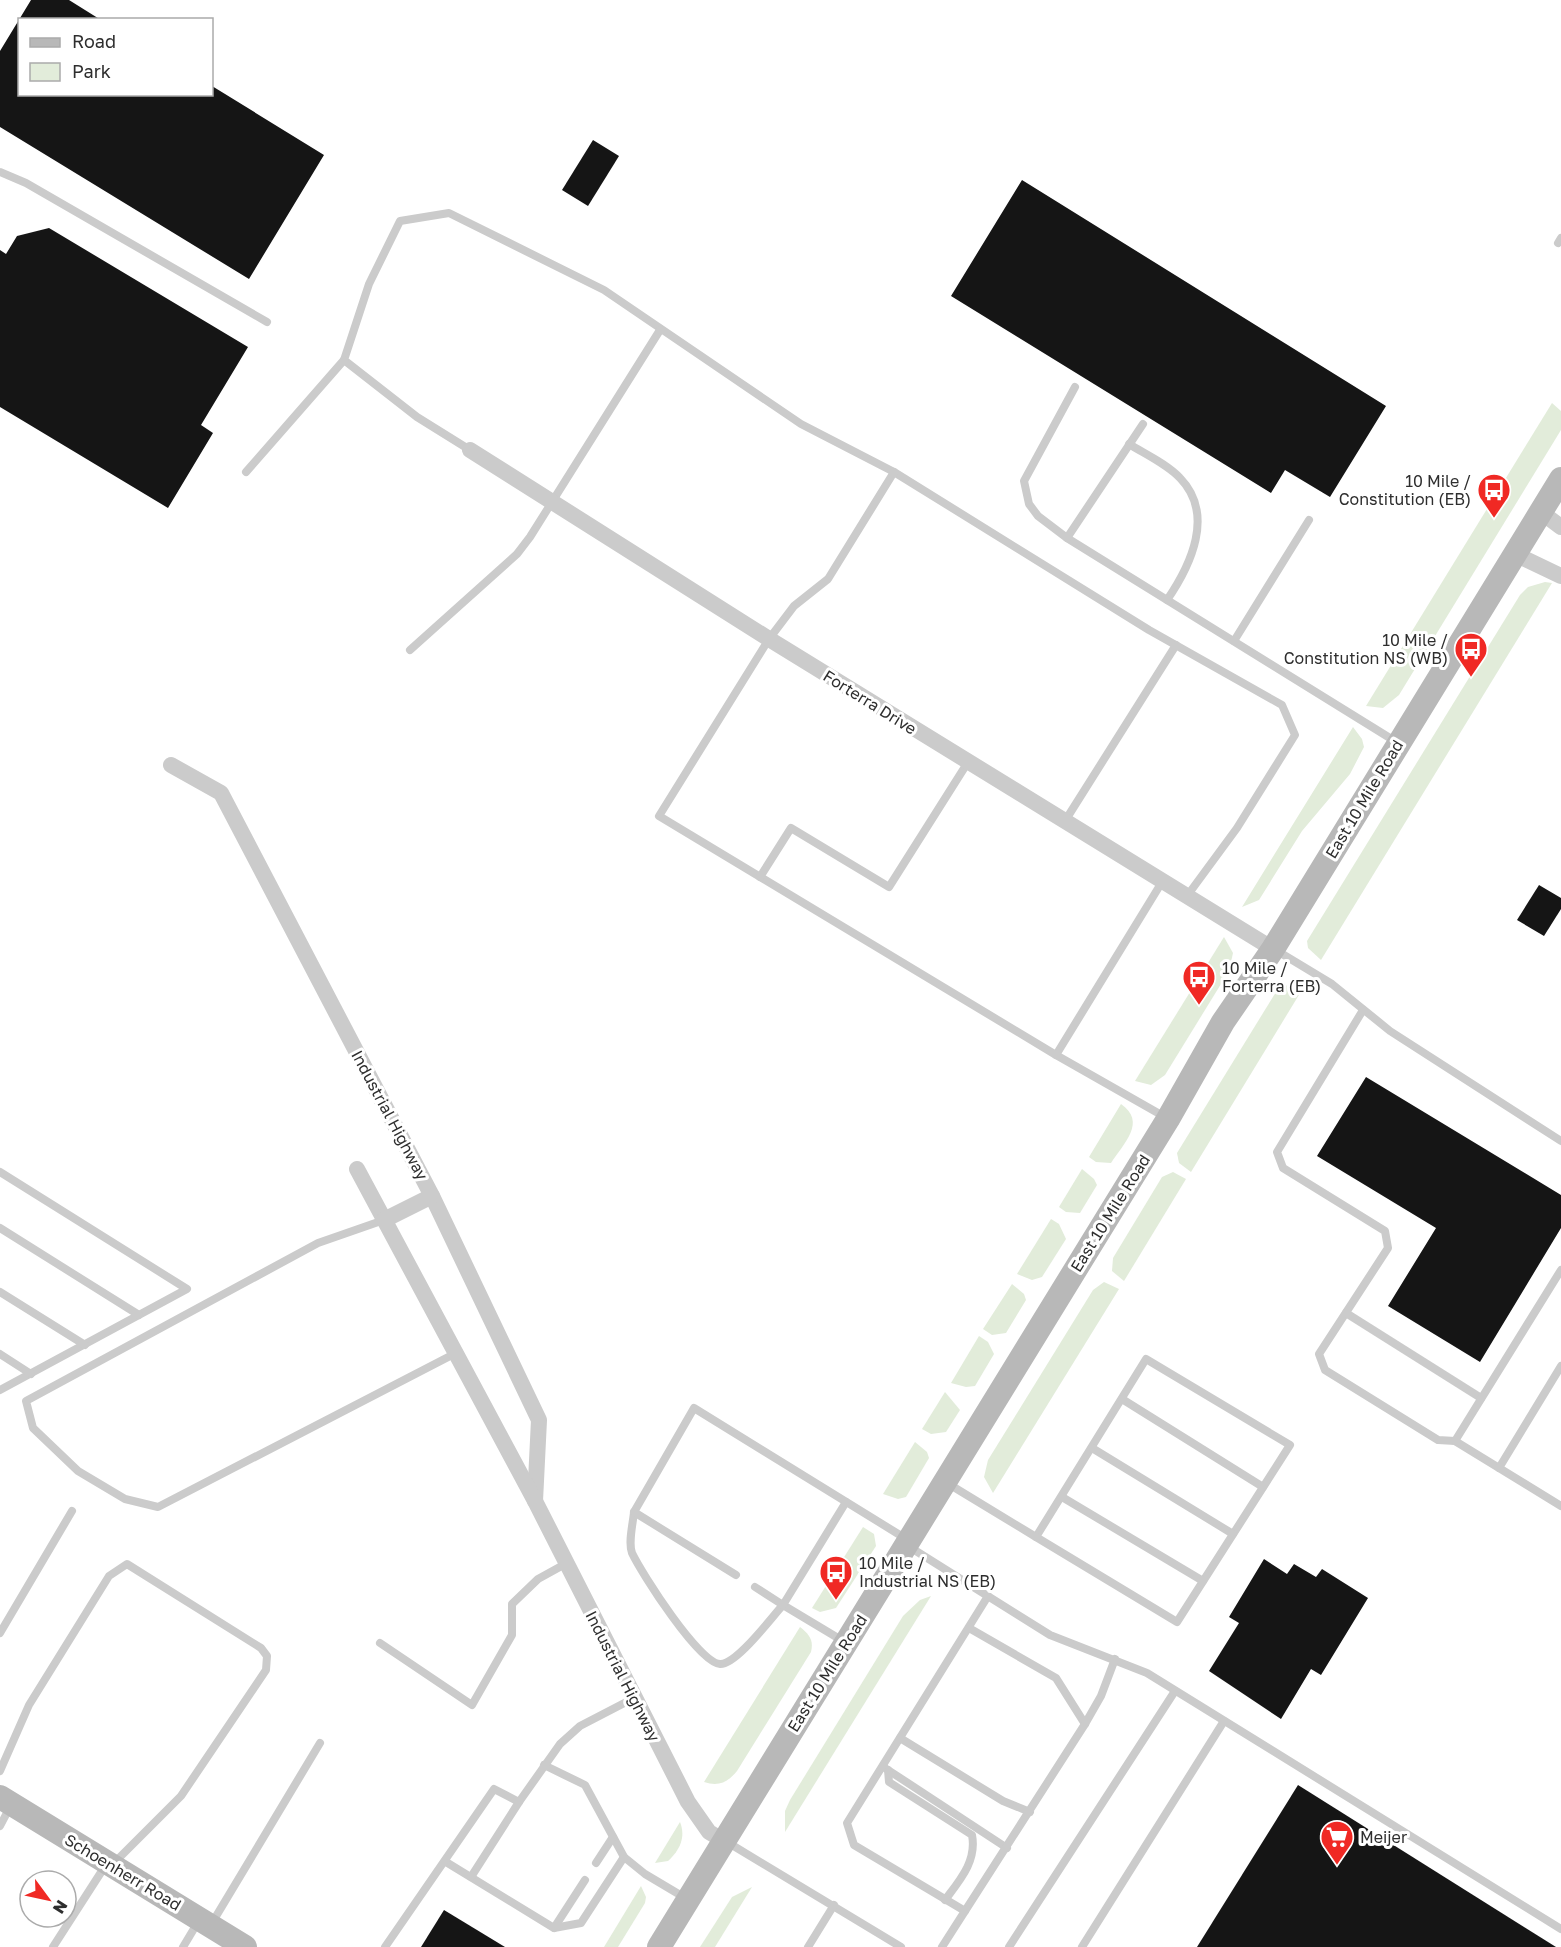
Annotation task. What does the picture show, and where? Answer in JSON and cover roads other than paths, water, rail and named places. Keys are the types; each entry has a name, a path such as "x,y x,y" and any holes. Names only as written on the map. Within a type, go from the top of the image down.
{"main road":[{"name":"East 10 Mile Road","path":"659,1947 1168,1119 1223,1022 1273,949 1561,479"},
{"name":"Schoenherr Road","path":"6,1801 245,1947"}],"street":[{"name":"Forterra Drive","path":"470,450 769,639 1273,949"},
{"path":"1541,512 1561,527"},
{"path":"1515,555 1561,576"},
{"name":"Industrial Highway","path":"171,765 221,793 432,1196 539,1420 535,1501"},
{"name":"Industrial Highway","path":"357,1169 535,1501 634,1698 700,1821 710,1832 724,1841"},
{"path":"384,1220 432,1196"}],"lane":[{"path":"0,172 26,183 267,322"},
{"path":"246,472 344,360 369,284 400,221 449,213 604,290 801,424 894,472 1176,645 1282,705 1295,735 1237,828 1187,896"},
{"path":"410,650 517,554 554,504 660,330"},
{"path":"344,360 417,417 470,450"},
{"path":"1075,387 1024,481 1029,504 1038,516 1067,538 1399,743"},
{"path":"1067,538 1143,424"},
{"path":"1129,444 1180,478 1198,511 1195,546 1186,572 1167,600"},
{"path":"894,472 828,579 794,606 769,639 659,816 1056,1055 1168,1119"},
{"path":"1234,641 1309,520"},
{"path":"1065,822 1176,645"},
{"path":"760,877 791,828 889,887 968,762"},
{"path":"1056,1055 1162,882"},
{"path":"1273,949 1332,984 1390,1031 1561,1140"},
{"path":"1363,1010 1277,1152 1283,1168 1385,1231 1388,1248 1319,1354 1325,1370 1438,1440 1455,1441 1561,1506"},
{"path":"0,1172 187,1289 0,1390"},
{"path":"384,1220 318,1243 26,1401 33,1428 78,1471 125,1499 158,1507 456,1353"},
{"path":"0,1228 139,1315"},
{"path":"1455,1441 1561,1270"},
{"path":"0,1292 85,1344"},
{"path":"1346,1313 1481,1398"},
{"path":"0,1354 31,1374"},
{"path":"945,1482 1036,1537 1177,1622 1290,1445 1146,1359 1036,1537"},
{"path":"1499,1468 1561,1366"},
{"path":"1122,1399 1263,1487"},
{"path":"846,1502 783,1605 733,1661 721,1665 708,1660 673,1619 631,1551 634,1512 694,1408 846,1502 1050,1635 1147,1673 1561,1929"},
{"path":"1092,1448 1233,1534"},
{"path":"1062,1497 1203,1581"},
{"path":"0,1633 72,1511"},
{"path":"634,1512 736,1575"},
{"path":"380,1642 472,1705 512,1635 512,1604 538,1579 567,1563"},
{"path":"0,1771 29,1705 109,1576 127,1564 261,1648 267,1656 266,1670 181,1796 109,1864 53,1947"},
{"path":"755,1587 846,1642"},
{"path":"964,1911 854,1845 847,1823 885,1768 900,1738 988,1596"},
{"path":"969,1628 1056,1677 1085,1724"},
{"path":"942,1947 1085,1724 1101,1696 1115,1659"},
{"path":"1009,1947 1175,1691"},
{"path":"471,1877 519,1802 560,1744 580,1726 634,1698"},
{"path":"1082,1947 1224,1721"},
{"path":"900,1738 1003,1801 1030,1812"},
{"path":"183,1947 205,1923 320,1743"},
{"path":"544,1765 585,1785 624,1857 645,1874 688,1899"},
{"path":"885,1768 1007,1848"},
{"path":"885,1768 889,1782 972,1835 974,1850 959,1881 945,1900"},
{"path":"385,1947 446,1862 494,1789 519,1802"},
{"path":"0,1826 6,1801"},
{"path":"596,1863 613,1837"},
{"path":"724,1841 901,1947"},
{"path":"446,1862 554,1928 581,1923 624,1857"},
{"path":"554,1928 585,1880"},
{"path":"808,1947 834,1905"}],"place":[{"name":"10 Mile / Constitution (EB)","path":"1494,519"},
{"name":"10 Mile / Constitution NS (WB)","path":"1471,678"},
{"name":"10 Mile / Forterra (EB)","path":"1199,1006"},
{"name":"10 Mile / Industrial NS (EB)","path":"836,1601"},
{"name":"Meijer","path":"1337,1866"}]}
